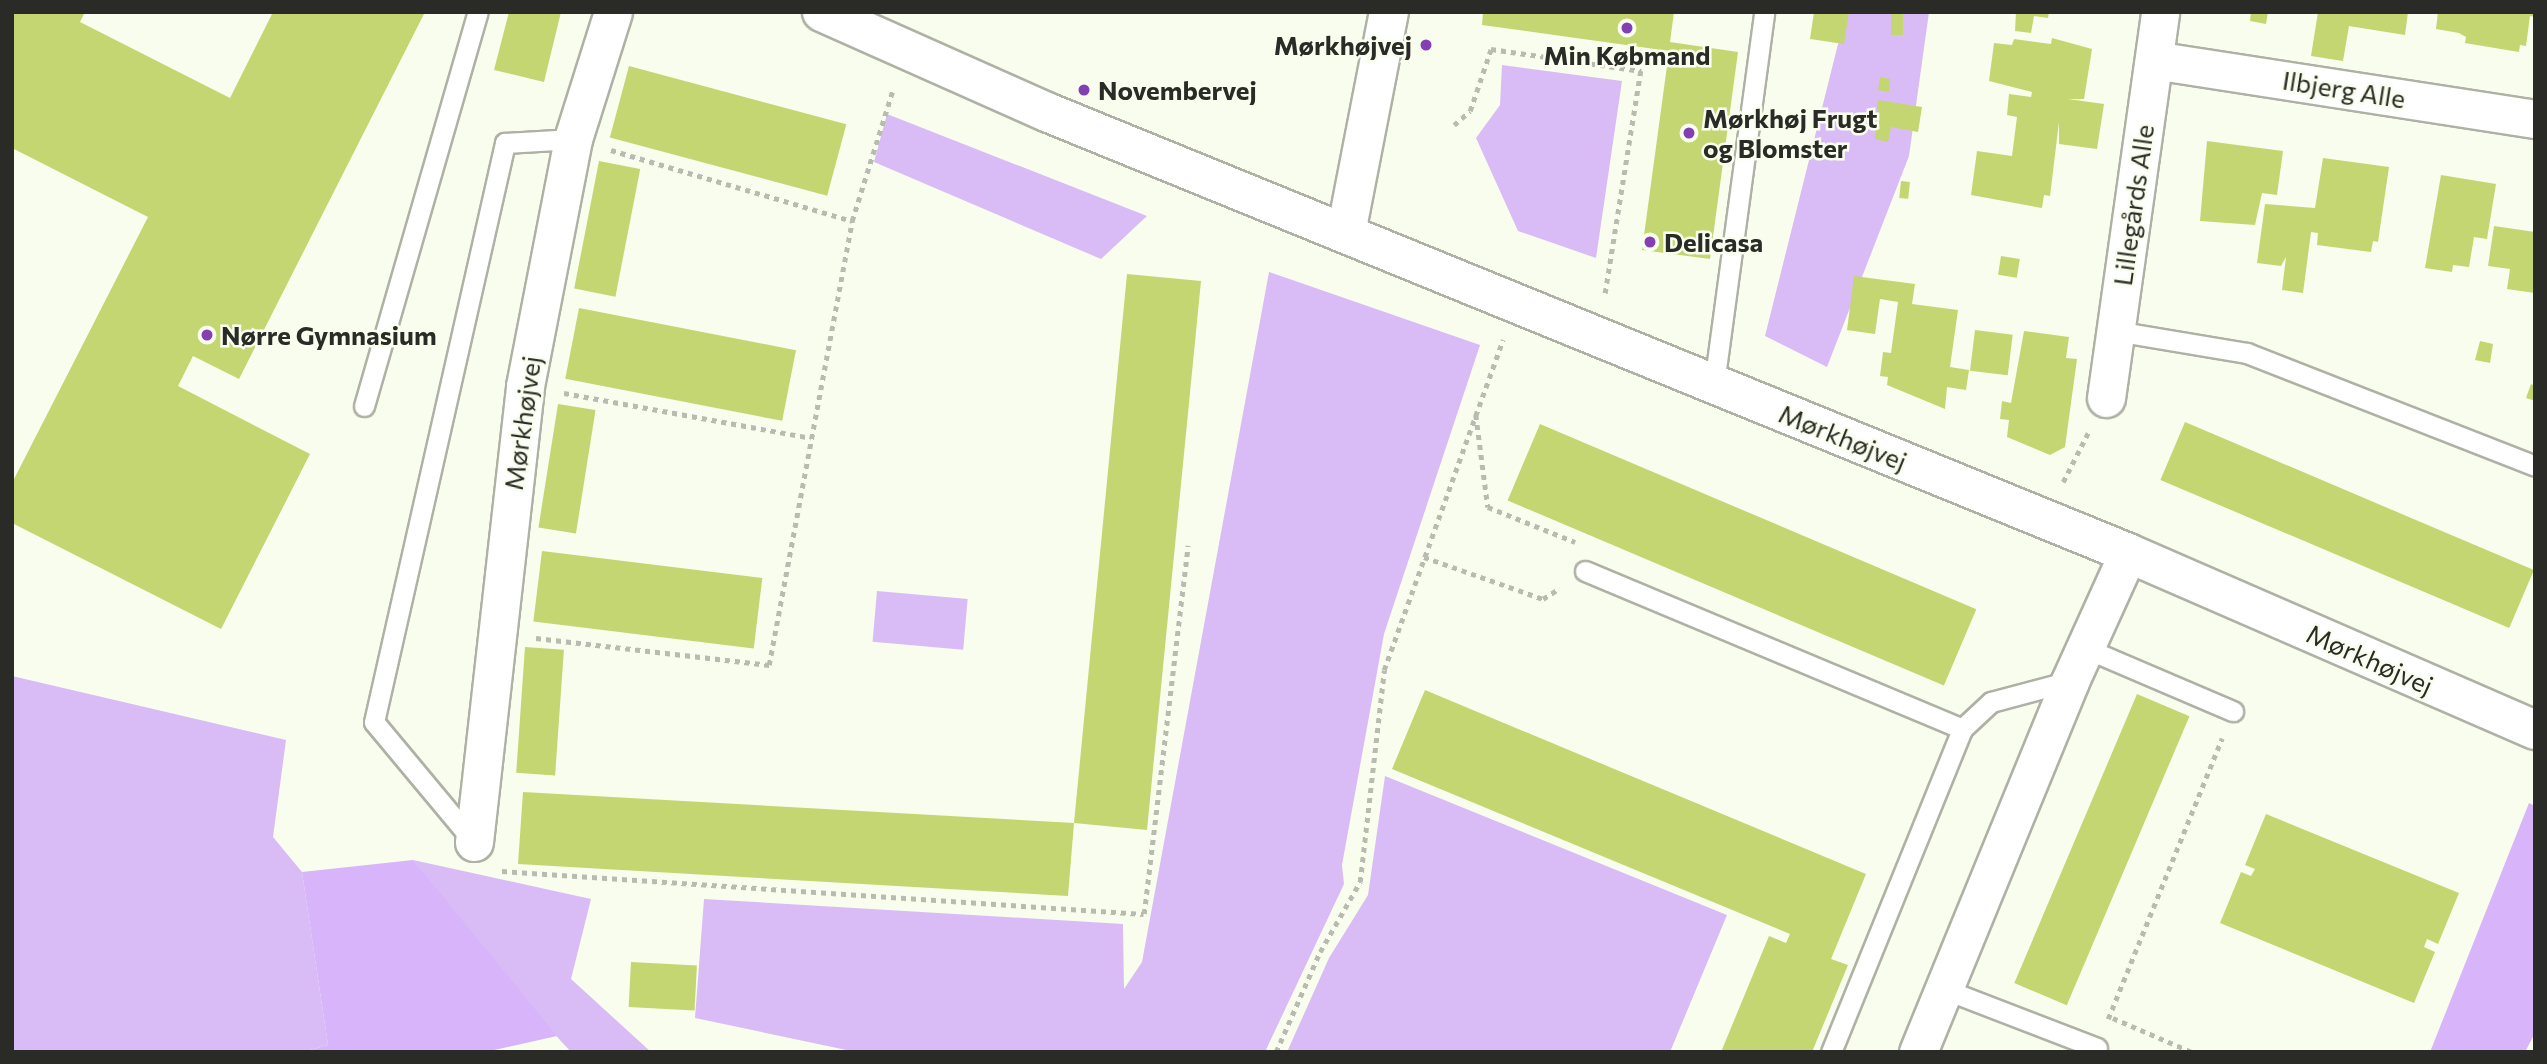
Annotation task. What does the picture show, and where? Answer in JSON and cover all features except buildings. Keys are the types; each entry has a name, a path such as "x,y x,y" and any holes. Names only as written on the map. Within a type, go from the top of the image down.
{"street":[{"name":"Mørkhøjvej","path":"474,842 495,634 525,386 573,139 612,12"},
{"path":"1346,233 1389,12"},
{"name":"Lillegårds Alle","path":"2106,398 2161,12"},
{"name":"Mørkhøjvej","path":"841,16 905,51 2128,553 2535,730"},
{"name":"Ilbjerg Alle","path":"2154,60 2535,119"},
{"path":"1918,1052 2070,681 2128,553"}],"lane":[{"path":"364,406 478,12"},
{"path":"1714,384 1764,12"},
{"path":"474,842 374,722 505,143 573,139"},
{"path":"2115,331 2247,353 2535,466"},
{"path":"1585,571 1962,729"},
{"path":"2085,648 2233,711"},
{"path":"1831,1052 1962,729 1991,702 2070,681"},
{"path":"1944,989 2097,1048"}],"path":[{"path":"1454,125 1470,111 1491,49 1641,71 1599,336"},
{"path":"495,634 769,665 852,221 905,51"},
{"path":"573,139 852,221"},
{"path":"1276,1052 1320,952 1360,883 1384,670 1517,303"},
{"path":"525,386 811,438"},
{"path":"2045,519 2106,398"},
{"path":"1424,557 1543,599 1585,571 1574,540 1488,507 1476,414"},
{"path":"474,842 489,870 1144,914 1188,546"},
{"path":"2097,1048 2233,711"},
{"path":"2109,1016 2192,1052"}],"shaded area":[{"path":"1846,12 1929,12 1909,156 1827,367 1765,336"},
{"path":"1502,65 1622,81 1596,258 1518,231 1476,138 1500,105"},
{"path":"887,114 1147,216 1101,259 874,162"},
{"path":"1269,272 1480,345 1384,634 1342,865 1344,884 1265,1052 856,1052 695,1018 704,899 1123,924 1124,989 1142,962"},
{"path":"877,591 968,599 963,650 873,642"},
{"path":"12,676 286,740 273,837 302,872 328,1045 303,1052 12,1052"},
{"path":"1385,776 1727,915 1670,1052 1287,1052 1329,958 1368,895"},
{"path":"2529,803 2535,806 2535,1033 2525,1052 2430,1052"},
{"path":"413,860 591,899 571,979 651,1052 571,1052 504,979"},
{"path":"413,860 557,1036 485,1052 303,1052 328,1045 302,872"}],"place":[{"name":"Min Købmand","path":"1627,28"},
{"name":"Mørkhøjvej","path":"1426,45"},
{"name":"Novembervej","path":"1084,90"},
{"name":"Mørkhøj Frugt og Blomster","path":"1689,133"},
{"name":"Delicasa","path":"1650,242"},
{"name":"Nørre Gymnasium","path":"207,335"}]}
